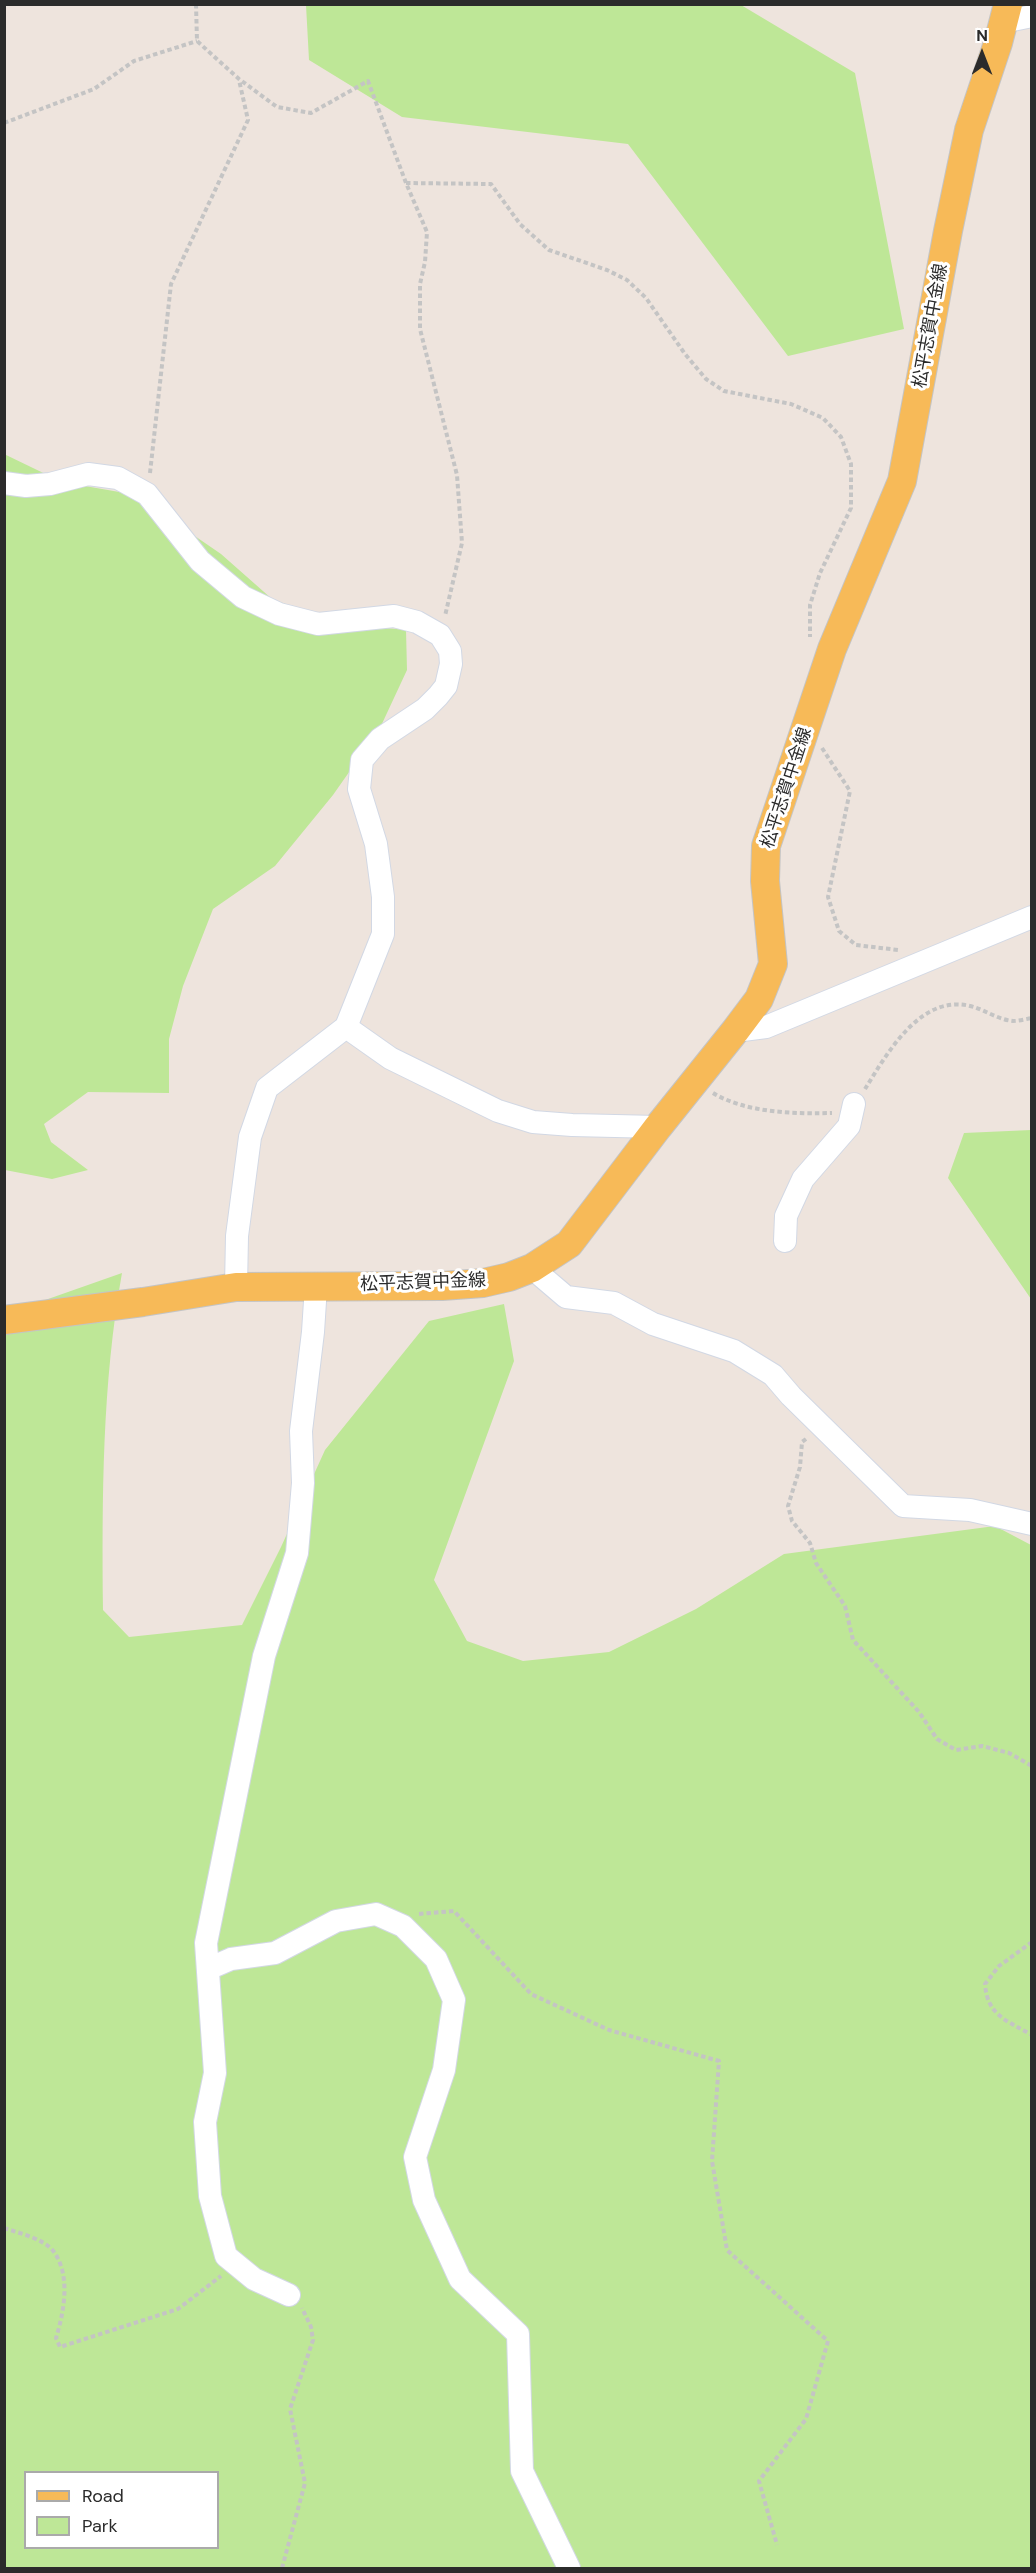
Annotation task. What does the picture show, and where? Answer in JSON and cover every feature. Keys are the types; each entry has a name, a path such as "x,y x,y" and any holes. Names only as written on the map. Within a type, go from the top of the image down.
{"main road":[{"name":"松平志賀中金線","path":"4,1320 236,1287 442,1286 483,1283 532,1268 569,1244 735,1031 759,999 773,964 765,881 766,846 832,650 902,481 969,130 1005,13"}],"street":[{"path":"1005,13 1032,16"},
{"path":"4,483 26,486 50,484 88,474 118,478 147,494 200,561 243,597 279,614 318,624 394,616 417,622 440,635 450,651 451,664 446,686 425,708 380,739 362,760 359,789 376,844 383,897 383,934 346,1027 267,1088 250,1137 237,1236 236,1287"},
{"path":"735,1031 766,1027 1032,917"},
{"path":"346,1027 390,1058 498,1111 533,1122 658,1127"},
{"path":"785,1241 786,1216 803,1179 849,1126 854,1104"},
{"path":"532,1268 566,1297 614,1303 653,1324 734,1351 773,1374 791,1396 903,1506 970,1510 1032,1524"},
{"path":"289,2295 254,2279 226,2256 210,2196 205,2122 216,2073 206,1943 264,1656 297,1554 303,1483 301,1431 316,1286"},
{"path":"208,1969 231,1959 275,1953 336,1921 376,1914 403,1926 436,1959 454,2000 444,2070 415,2157 424,2200 460,2279 518,2334 522,2471 569,2568"}],"path":[{"path":"196,4 197,41 239,79 277,107 311,112 369,81 406,183 427,232 425,262 420,284 420,330 457,475 462,543 440,635"},
{"path":"4,123 94,89 134,61 197,41"},
{"path":"147,494 171,284 248,120 239,79"},
{"path":"406,183 490,184 520,224 549,250 607,270 627,280 640,292 706,379 724,391 791,404 823,418 841,437 851,464 851,508 819,573 810,605 810,639"},
{"path":"807,725 850,791 828,897 839,931 856,945 898,949 915,966"},
{"path":"695,1081 717,1095 761,1109 810,1114 843,1112 854,1104 882,1060 910,1026 932,1008 952,1003 972,1006 1013,1021 1032,1017"},
{"path":"825,1428 802,1442 800,1467 788,1506 792,1521 810,1543 816,1563 845,1606 853,1640 919,1712 937,1739 956,1750 982,1746 1009,1753 1032,1766"},
{"path":"403,1926 419,1914 454,1911 531,1994 609,2030 719,2061 712,2161 727,2250 828,2341 806,2419 759,2481 777,2545"},
{"path":"1032,1942 999,1966 985,1984 986,2001 1003,2019 1032,2035"},
{"path":"4,2228 32,2238 53,2251 63,2272 63,2314 56,2338 60,2347 178,2309 236,2265"},
{"path":"282,2568 305,2483 290,2409 313,2340 306,2312 289,2295"}],"green space":[{"path":"306,5 741,5 855,73 904,329 788,356 628,144 402,117 309,60"},
{"path":"4,454 62,482 125,493 173,521 221,554 272,599 337,623 406,630 407,670 380,728 333,795 275,866 213,909 183,986 169,1039 169,1093 88,1092 44,1124 51,1142 88,1170 52,1179 5,1170"},
{"path":"1032,1130 1031,1299 948,1178 964,1133"},
{"path":"122,1273 110,1357 107,1399 103,1483 103,1610 129,1637 242,1625 281,1547 325,1450 429,1321 504,1304 514,1361 434,1580 467,1641 523,1661 609,1652 696,1609 784,1554 995,1526 1031,1545 1031,2568 5,2568 4,1323 31,1305"}]}
